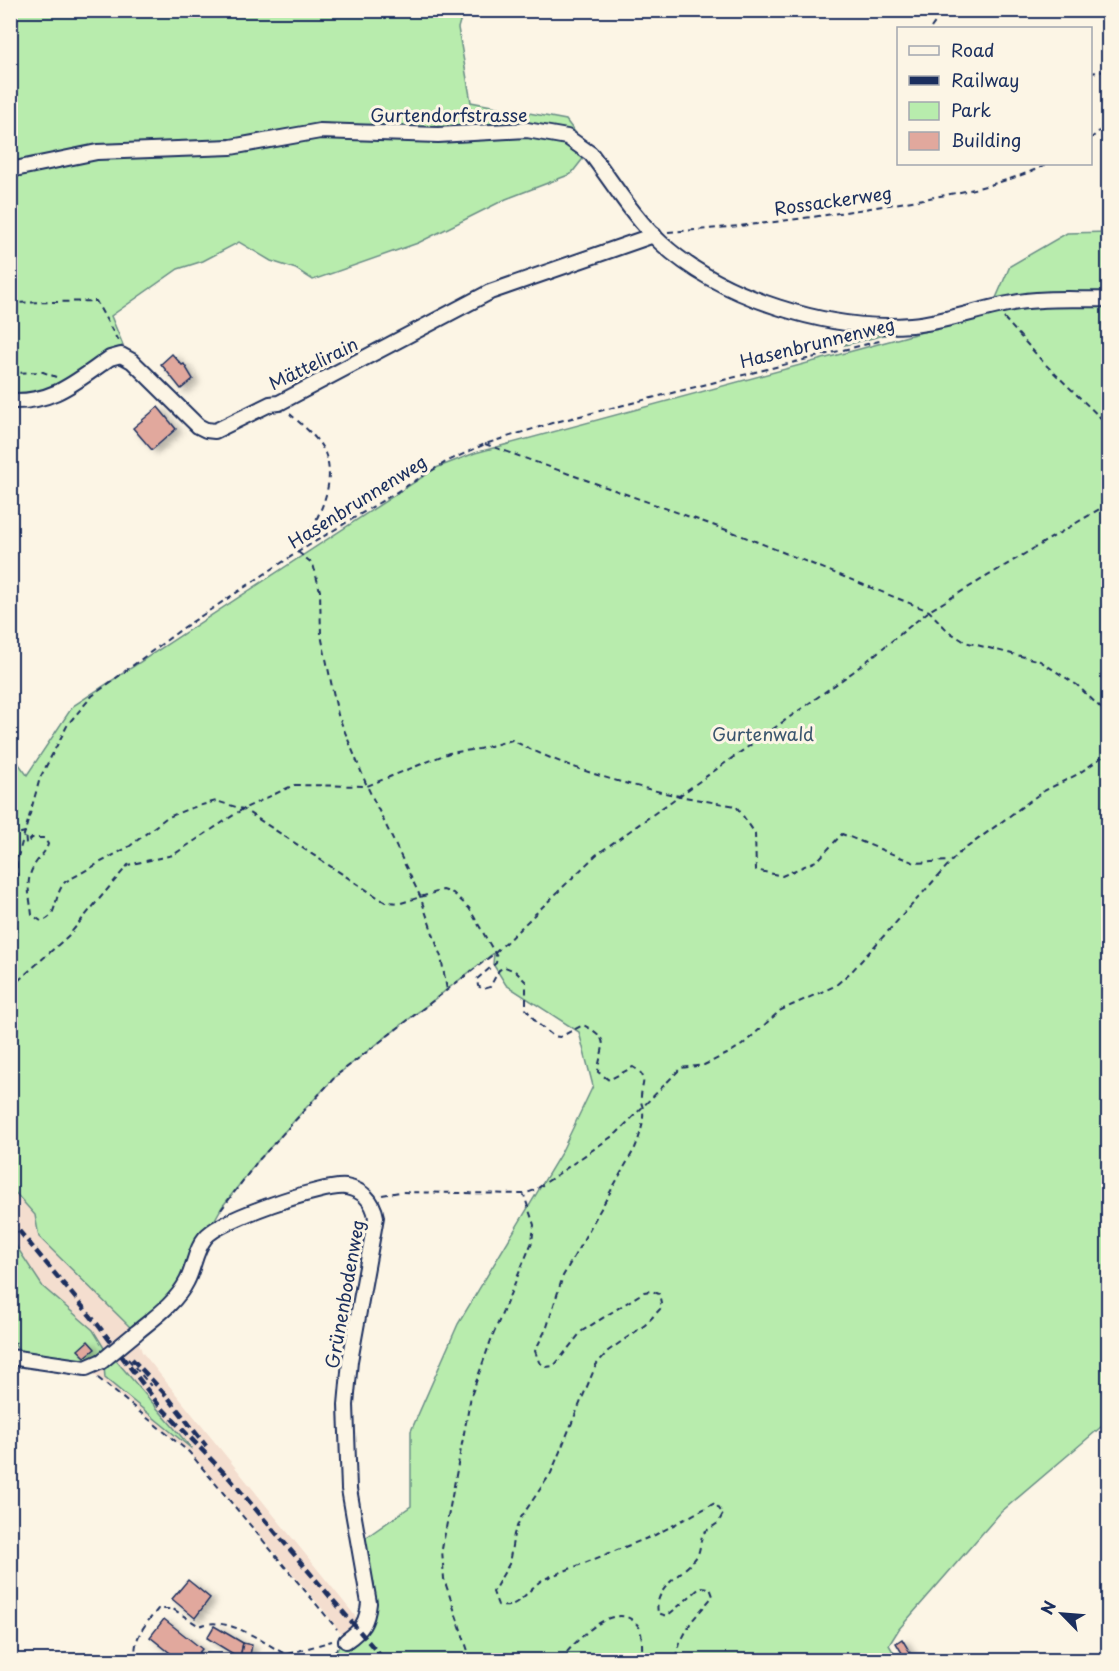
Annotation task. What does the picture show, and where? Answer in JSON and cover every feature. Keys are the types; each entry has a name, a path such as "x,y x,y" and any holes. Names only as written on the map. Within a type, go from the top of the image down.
{"street":[{"name":"Gurtendorfstrasse","path":"10,170 97,152 231,147 320,131 438,135 527,130 567,137 581,145 591,154 654,235 679,258 727,286 798,313 856,325 910,325 1016,302 1108,299"},
{"name":"Mättelirain","path":"122,355 132,361 198,426 215,431 270,404 279,403 490,292 654,235"},
{"path":"10,401 31,402 52,397 110,358 122,355"},
{"name":"Grünenbodenweg","path":"86,1368 102,1361 179,1294 205,1237 260,1210 332,1188 354,1189 368,1198 376,1217 350,1361 346,1429 352,1507 369,1603 368,1619 361,1631 346,1641"},
{"path":"10,1357 86,1368"}],"path":[{"path":"932,27 944,10"},
{"path":"1092,73 1108,71"},
{"path":"1092,137 1108,124"},
{"name":"Rossackerweg","path":"654,235 820,217 961,193 1001,182 1045,165"},
{"path":"10,303 96,301 116,333 122,355"},
{"path":"994,307 1044,363 1108,425"},
{"name":"Hasenbrunnenweg","path":"10,962 17,932 17,860 40,778 68,724 92,696 183,628 298,552 446,462 485,444 552,423 890,338"},
{"path":"10,373 43,372 73,383"},
{"path":"279,403 315,438 324,452 329,469 324,500 298,552 313,564 320,591 321,635 338,715 367,786 420,896 441,957 447,990"},
{"path":"485,444 735,533 929,611 948,631 965,642 1040,661 1077,685 1108,715"},
{"path":"217,1217 257,1162 337,1075 495,953 596,855 681,797 853,672 929,611 1108,504"},
{"path":"10,988 68,936 128,865 173,855 243,809 294,785 367,786 449,753 479,749 512,740 544,756 681,797 736,806 755,833 756,870 782,876 818,860 842,834 915,863 950,861"},
{"path":"368,1198 400,1192 524,1194 535,1191 616,1133 643,1109 681,1068 704,1065 727,1054 742,1045 781,1010 835,986 852,971 950,861 1042,792 1078,774 1108,753"},
{"path":"10,836 25,832 26,844 32,838 44,838 48,844 31,872 27,888 32,915 41,921 48,920 52,916 58,890 65,882 130,846 166,818 195,806 216,801 243,809 385,902 401,903 443,890 460,898 469,908 495,953 496,963 480,974 476,980 478,986 483,989 490,987 499,970 505,967 516,971 526,982 526,1009 529,1015 553,1036 560,1037 583,1025 603,1041 605,1048 598,1072 603,1078 609,1080 633,1067 641,1071 645,1079 640,1101 643,1109 642,1129 636,1148 563,1276 547,1327 535,1351 538,1362 546,1367 554,1365 582,1331 644,1292 652,1291 658,1294 662,1307 645,1324 608,1351 596,1365 551,1473 520,1519 514,1534 509,1564 493,1592 498,1605 506,1608 513,1607 534,1584 655,1535 715,1503 723,1514 718,1523 703,1533 695,1558 665,1587 657,1603 658,1613 667,1616 701,1587 710,1588 713,1596 691,1622 680,1643 676,1660"},
{"path":"471,1660 444,1579 442,1549 471,1396 491,1340 532,1242 534,1225 524,1194"},
{"path":"118,1348 150,1386"},
{"path":"86,1368 189,1452 325,1612 346,1641"},
{"path":"136,1660 135,1642 141,1629 159,1609 173,1609 198,1626 210,1622 223,1622 287,1654"},
{"path":"560,1660 600,1623 620,1614 629,1616 639,1628 642,1660"},
{"path":"268,1660 339,1638 346,1641"}],"shaded area":[{"path":"10,1188 35,1215 39,1237 136,1333 142,1352 356,1617 368,1619 346,1641 325,1612 189,1452 86,1368 93,1330 43,1287 11,1238"}],"green space":[{"path":"10,11 463,11 458,28 471,102 566,120 589,151 571,174 506,199 418,243 313,280 296,269 271,261 239,242 203,261 178,269 111,316 123,345 53,395 11,397"},
{"name":"Gurtenwald","path":"1108,232 1108,1421 1001,1512 899,1629 889,1645 898,1660 325,1660 368,1619 358,1543 411,1506 411,1431 458,1324 561,1153 593,1086 579,1032 506,985 493,964 494,953 337,1075 303,1111 257,1162 222,1207 205,1237 188,1278 136,1333 39,1237 35,1215 11,1188 10,752 27,775 73,706 436,468 475,453 989,314 1010,266 1067,233"},
{"path":"851,327 900,331 845,345 852,335"},
{"path":"11,1238 43,1287 93,1330 104,1348 102,1361 24,1360 11,1338"},
{"path":"114,1358 192,1449 105,1378 104,1366"}],"building":[{"path":"172,354 182,365 184,364 193,379 181,389 161,364"},
{"path":"158,407 176,429 152,450 133,428"},
{"path":"88,1341 95,1349 85,1357 78,1350"},
{"path":"188,1580 210,1598 195,1618 172,1599"},
{"path":"164,1619 202,1649 193,1660 179,1660 150,1637"},
{"path":"214,1626 243,1643 240,1658 207,1638"},
{"path":"902,1639 911,1654 905,1658 896,1643"},
{"path":"243,1643 252,1645 249,1660 240,1658"}],"railway":[{"path":"10,1220 98,1325 158,1404 230,1479 384,1660"},
{"path":"132,1359 167,1396 206,1446"}]}
